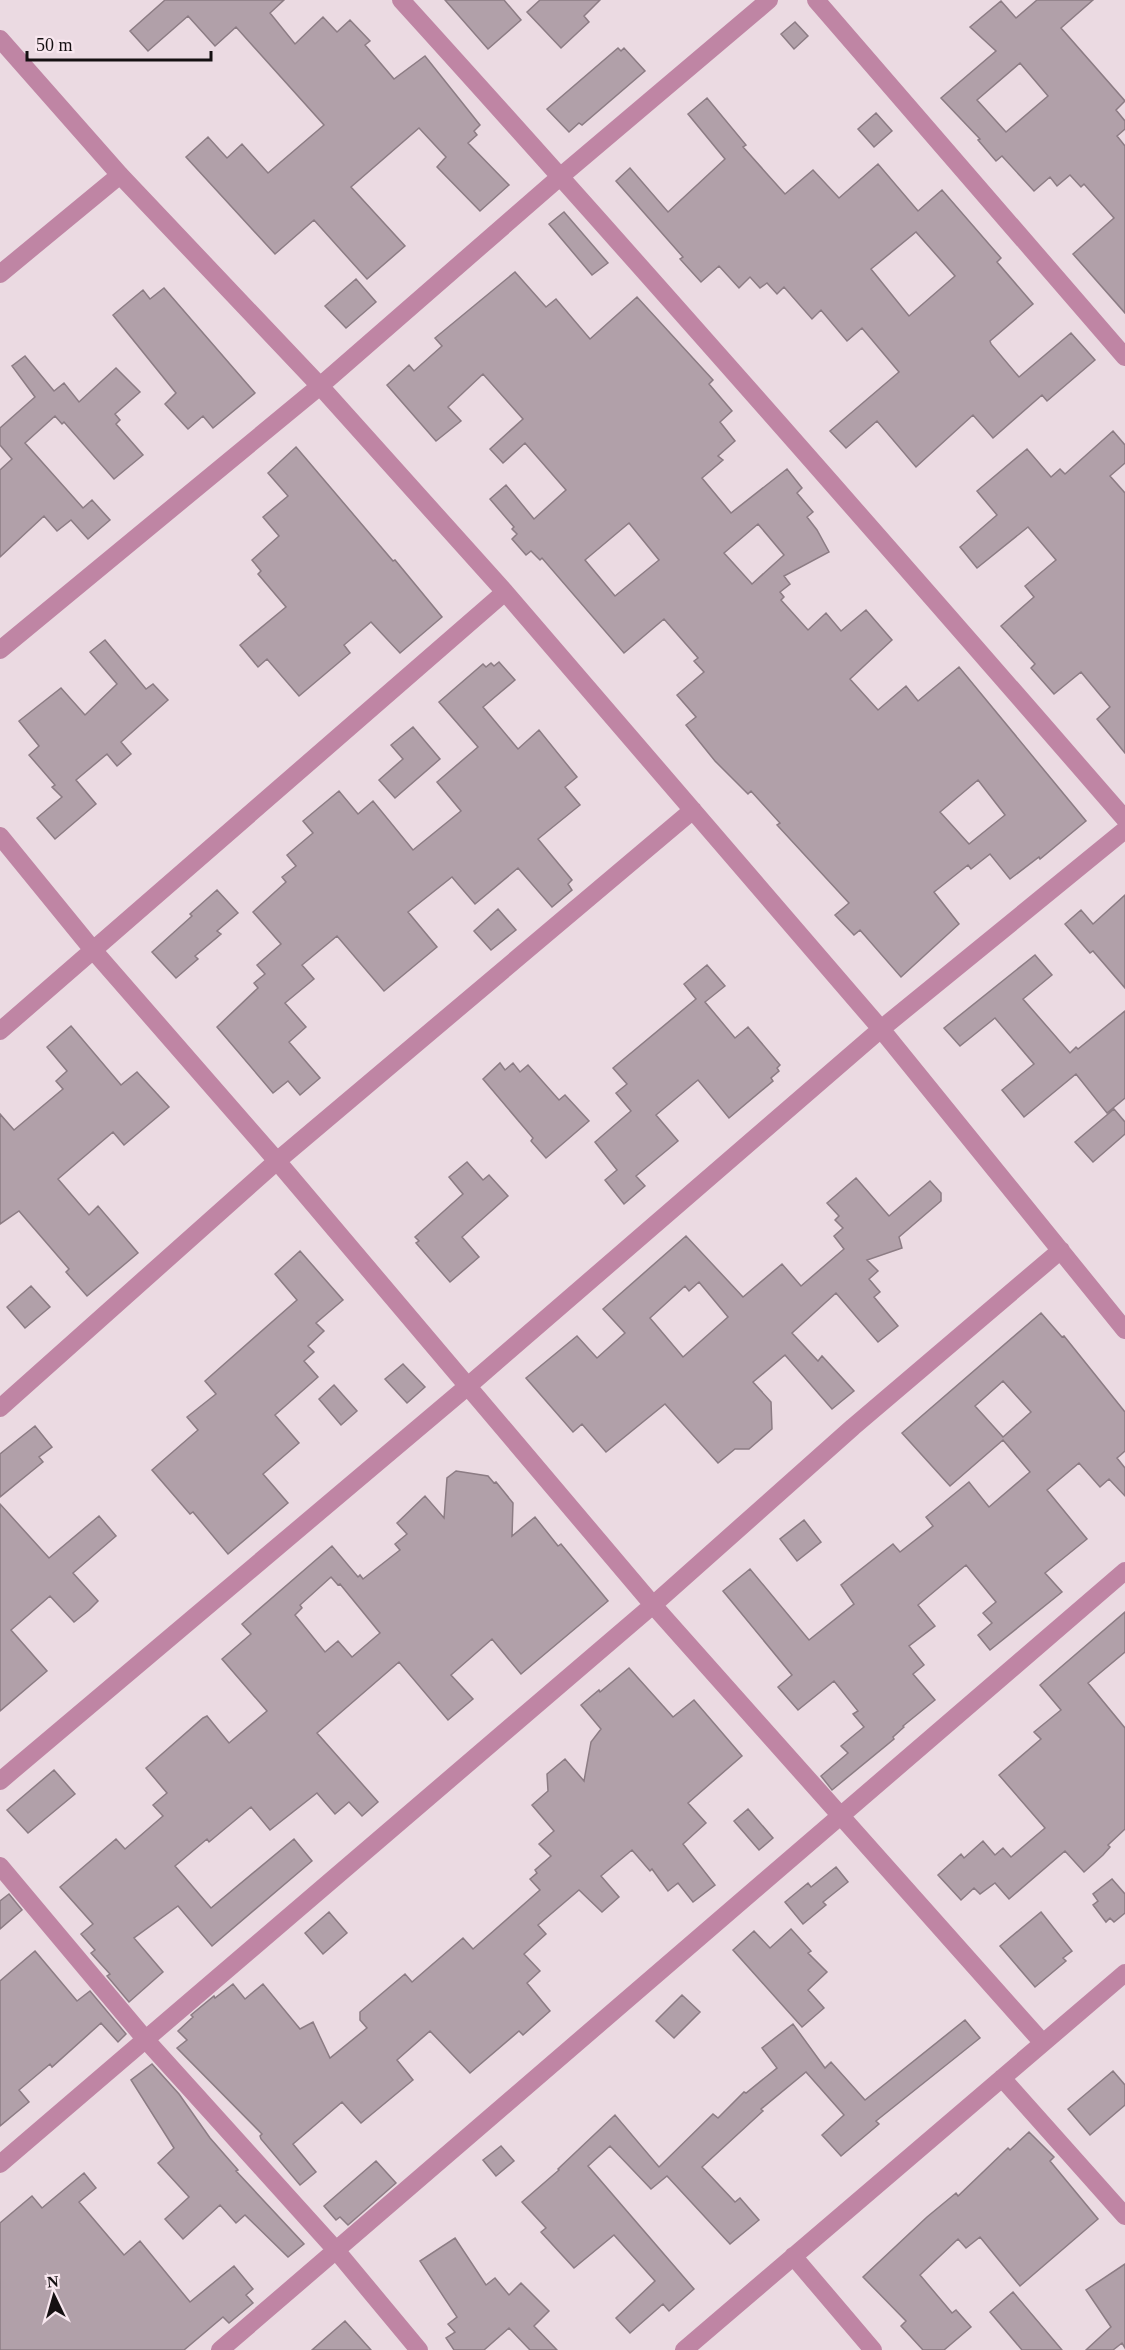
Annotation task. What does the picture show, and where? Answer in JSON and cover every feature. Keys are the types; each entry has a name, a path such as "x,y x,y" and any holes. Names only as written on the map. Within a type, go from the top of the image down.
{"street":[{"path":"401,0 561,176 1125,819"},
{"path":"0,650 320,386 561,176 769,0"},
{"path":"816,0 1125,357"},
{"path":"0,39 120,175 320,386 505,592 881,1029 1125,1330"},
{"path":"0,274 120,175"},
{"path":"0,1031 505,592"},
{"path":"0,1408 277,1161 693,810"},
{"path":"0,1781 468,1386 881,1029 1125,830"},
{"path":"0,836 93,950 277,1161 653,1605 1043,2043"},
{"path":"0,2164 653,1605 853,1427 1061,1250"},
{"path":"220,2350 1125,1571"},
{"path":"0,1866 146,2040 335,2249 419,2350"},
{"path":"684,2350 1125,1973"},
{"path":"1002,2078 1125,2216"},
{"path":"794,2256 873,2350"}],"building":[{"path":"165,0 284,0 270,13 295,44 323,17 337,32 350,20 370,41 365,45 394,79 425,56 480,125 474,131 477,135 468,143 509,185 480,211 437,167 446,157 419,128 351,187 405,246 367,279 314,220 275,254 186,157 208,137 227,158 242,144 268,173 324,125 236,27 215,46 188,16 148,51 130,31"},
{"path":"445,0 504,0 521,20 488,49"},
{"path":"540,0 600,0 584,16 589,22 561,48 527,12"},
{"path":"1037,0 1093,0 1061,28 1125,101 1116,110 1125,121 1125,129 1117,136 1125,146 1125,313 1073,254 1114,218 1084,184 1081,187 1070,175 1057,186 1050,177 1034,191 1002,156 996,161 978,140 980,139 941,98 996,51 970,27 1001,1 1016,18","holes":["1020,63 1048,96 1006,132 977,100"]},
{"path":"795,22 808,36 794,49 781,34"},
{"path":"618,48 621,51 624,48 645,71 582,125 579,123 569,132 547,109"},
{"path":"707,98 746,145 743,147 785,194 813,170 839,198 878,164 918,211 942,190 1001,258 997,262 1033,304 990,341 1019,377 1071,333 1095,360 1047,401 1042,395 993,438 973,415 916,467 877,421 846,448 830,431 899,372 862,328 847,341 821,310 812,319 784,287 777,294 767,283 760,288 750,277 739,288 719,266 701,282 680,259 683,257 616,181 630,168 668,212 725,159 688,114","holes":["916,232 955,276 909,316 871,269"]},
{"path":"876,113 892,131 874,147 858,129"},
{"path":"564,212 608,263 592,275 549,224"},
{"path":"515,272 546,307 556,299 590,339 637,297 713,380 709,384 732,411 720,422 735,441 718,456 723,460 702,478 731,513 787,469 802,488 797,493 813,512 807,517 829,552 784,576 790,584 780,592 784,597 781,600 808,630 826,613 841,631 866,610 892,640 850,679 878,710 906,686 918,701 959,667 1086,821 1040,859 1039,857 1010,879 990,854 971,869 968,865 934,892 959,924 901,977 860,930 854,935 835,915 849,903 777,825 780,823 751,791 748,794 715,761 686,725 696,717 677,695 704,672 694,661 698,658 664,619 624,653 542,558 540,560 531,551 526,555 512,539 517,534 512,529 514,527 490,499 506,485 534,519 566,490 525,443 503,463 490,449 523,419 483,374 448,407 461,421 436,441 387,385 409,365 414,371 442,346 435,338","holes":["629,523 659,560 615,596 585,560","758,524 784,555 752,584 724,553","978,780 1005,815 969,844 940,812"]},
{"path":"356,279 376,302 346,328 325,306"},
{"path":"164,288 255,393 213,428 203,416 188,429 165,404 176,393 113,315 143,290 150,299"},
{"path":"25,356 54,391 64,383 79,402 116,368 140,392 115,414 120,420 116,424 143,455 114,479 64,422 62,424 55,416 25,443 83,508 92,500 110,520 88,539 71,520 57,531 44,516 0,557 0,470 12,459 0,445 0,428 35,397 12,366"},
{"path":"1113,431 1125,445 1125,463 1110,476 1125,493 1125,753 1097,719 1110,707 1081,672 1054,694 1031,668 1035,664 1001,626 1034,597 1025,586 1056,560 1028,527 977,568 960,547 997,515 977,491 1027,449 1051,477 1060,469 1065,474"},
{"path":"296,447 442,617 400,653 371,622 344,645 350,653 299,696 267,659 258,667 240,645 286,607 258,574 261,571 252,560 279,536 263,517 288,496 268,473"},
{"path":"105,640 146,689 153,684 168,700 121,742 131,754 117,766 107,754 76,780 96,804 55,839 37,818 62,797 52,787 55,785 29,755 39,746 19,721 61,688 85,715 117,684 90,652"},
{"path":"499,662 515,680 483,707 518,749 539,730 577,777 565,787 580,805 538,839 572,880 568,884 572,890 552,907 518,868 475,904 452,877 408,912 437,947 384,991 337,936 302,965 314,979 285,1003 306,1027 289,1042 320,1078 300,1095 288,1081 273,1093 217,1027 258,988 254,983 265,974 257,965 281,944 253,912 286,882 282,877 296,866 287,855 313,833 303,821 339,791 358,814 373,801 413,850 461,811 437,782 478,747 439,702 483,664 486,667 491,663 494,666"},
{"path":"413,727 440,759 395,798 379,780 403,759 391,745"},
{"path":"217,890 238,913 217,931 221,934 195,956 198,959 176,978 152,952"},
{"path":"1125,895 1125,988 1093,951 1090,953 1065,924 1081,910 1093,924"},
{"path":"498,909 516,930 491,950 474,931"},
{"path":"1035,955 1052,975 1023,999 1070,1053 1125,1011 1125,1098 1107,1113 1076,1074 1024,1117 1002,1090 1034,1064 995,1018 960,1046 944,1028"},
{"path":"707,965 725,986 705,1002 735,1038 748,1027 780,1065 777,1068 779,1071 771,1078 773,1081 729,1118 698,1080 656,1115 678,1141 636,1176 645,1186 624,1204 605,1180 617,1170 595,1142 631,1111 616,1093 627,1084 613,1068 696,999 684,984"},
{"path":"71,1026 121,1085 137,1072 169,1107 124,1145 113,1132 58,1179 89,1215 98,1206 138,1253 87,1296 66,1272 69,1269 19,1211 0,1224 0,1114 14,1130 63,1089 56,1081 67,1071 47,1047"},
{"path":"500,1063 505,1070 513,1063 520,1072 528,1065 559,1100 565,1095 589,1121 546,1158 531,1141 533,1138 483,1079"},
{"path":"1114,1109 1125,1122 1125,1134 1093,1162 1075,1142"},
{"path":"467,1162 483,1180 489,1175 508,1196 462,1237 479,1257 450,1282 416,1243 419,1241 415,1237 463,1194 449,1177"},
{"path":"856,1178 889,1216 930,1181 941,1193 941,1201 899,1237 902,1248 867,1260 878,1271 869,1279 880,1292 874,1297 898,1326 878,1342 836,1293 792,1333 818,1361 822,1356 854,1391 832,1409 785,1355 753,1382 771,1402 772,1429 749,1449 735,1449 718,1463 665,1404 606,1452 582,1424 573,1432 526,1378 577,1336 597,1358 625,1333 603,1309 686,1236 743,1297 782,1264 801,1286 844,1249 834,1236 843,1228 835,1220 839,1216 827,1203","holes":["699,1282 728,1317 683,1357 650,1318 685,1286 689,1291"]},
{"path":"300,1251 343,1300 316,1323 324,1331 308,1346 314,1352 304,1361 318,1377 275,1415 299,1443 263,1474 288,1503 228,1554 193,1512 190,1514 152,1470 198,1430 187,1417 216,1394 205,1381 297,1300 275,1274"},
{"path":"31,1286 50,1307 25,1328 7,1307"},
{"path":"1041,1313 1062,1337 1064,1336 1125,1412 1125,1451 1117,1458 1125,1468 1125,1496 1109,1479 1100,1487 1079,1463 1047,1490 1087,1539 1045,1573 1062,1592 990,1650 978,1635 992,1623 983,1613 996,1602 966,1565 918,1605 935,1626 909,1646 924,1665 913,1674 935,1700 903,1726 893,1737 894,1739 832,1790 821,1776 848,1753 841,1746 864,1727 853,1714 858,1711 834,1681 798,1710 778,1687 792,1675 723,1591 750,1569 809,1640 854,1604 841,1585 893,1544 900,1552 933,1526 926,1517 969,1482 989,1507 1030,1472 1003,1440 950,1486 902,1433","holes":["1003,1381 1031,1412 1003,1437 975,1406"]},
{"path":"403,1364 425,1387 407,1403 385,1379"},
{"path":"334,1385 357,1411 341,1425 319,1399"},
{"path":"35,1426 52,1447 39,1457 43,1462 0,1497 0,1454"},
{"path":"456,1471 488,1476 494,1483 496,1482 513,1503 512,1536 535,1517 558,1546 561,1544 608,1601 521,1674 492,1639 451,1675 473,1699 448,1720 399,1662 317,1733 378,1802 362,1816 349,1802 335,1814 317,1793 270,1830 251,1807 209,1842 207,1839 175,1866 211,1908 294,1839 312,1861 212,1946 178,1906 134,1938 163,1972 129,2002 107,1976 110,1974 91,1953 95,1950 81,1934 93,1924 60,1887 116,1839 125,1849 163,1816 153,1805 167,1793 146,1768 203,1718 207,1716 229,1743 267,1711 222,1659 251,1634 242,1624 332,1546 358,1577 360,1575 363,1579 400,1550 395,1544 407,1534 397,1523 425,1496 444,1518 447,1478","holes":["331,1577 338,1585 340,1584 380,1633 352,1657 338,1641 325,1652 295,1615 302,1608 300,1605"]},
{"path":"0,1504 49,1558 99,1516 116,1536 73,1573 98,1601 89,1610 74,1622 50,1596 11,1630 47,1671 0,1711"},
{"path":"804,1520 821,1542 797,1561 780,1539"},
{"path":"1125,1612 1125,1652 1088,1683 1125,1728 1125,1829 1108,1845 1110,1847 1103,1855 1084,1872 1065,1851 1009,1899 995,1883 980,1894 974,1888 961,1900 938,1875 961,1854 964,1858 983,1841 995,1855 1003,1848 1011,1857 1045,1828 999,1775 1041,1739 1034,1732 1061,1710 1040,1685"},
{"path":"629,1668 673,1717 694,1700 742,1756 688,1803 706,1823 683,1844 715,1885 693,1902 678,1883 668,1891 652,1869 650,1871 632,1850 601,1876 619,1897 602,1912 579,1890 538,1925 546,1934 524,1954 540,1971 527,1983 550,2011 523,2035 519,2031 470,2073 430,2031 397,2060 413,2080 361,2123 342,2102 293,2144 316,2172 300,2185 261,2139 262,2134 177,2048 187,2040 178,2031 193,2017 191,2015 233,1984 245,1999 263,1984 300,2029 313,2022 330,2058 367,2028 360,2020 360,2012 405,1974 412,1982 463,1938 473,1949 540,1890 530,1879 537,1873 535,1870 551,1856 539,1844 554,1831 532,1805 548,1791 547,1774 565,1759 584,1781 591,1742 601,1729 581,1705"},
{"path":"54,1770 75,1794 28,1833 7,1810"},
{"path":"748,1809 773,1838 759,1850 734,1821"},
{"path":"836,1867 848,1882 823,1902 826,1905 803,1924 785,1902 808,1883 811,1887"},
{"path":"1112,1879 1125,1894 1125,1913 1114,1922 1110,1918 1106,1922 1093,1905 1098,1901 1093,1894"},
{"path":"9,1894 22,1910 0,1929 0,1901"},
{"path":"329,1912 347,1933 323,1954 305,1933"},
{"path":"1041,1912 1072,1951 1063,1958 1066,1961 1035,1987 1000,1946"},
{"path":"791,1929 811,1951 808,1953 827,1972 808,1990 824,2008 802,2027 733,1950 754,1931 770,1948"},
{"path":"35,1951 77,2001 90,1991 126,2034 118,2042 101,2023 52,2067 50,2064 19,2090 29,2102 0,2126 0,1981"},
{"path":"682,1995 700,2012 674,2038 656,2021"},
{"path":"965,2020 980,2038 876,2121 879,2124 841,2156 822,2135 844,2115 806,2072 761,2109 763,2111 702,2167 735,2202 740,2198 759,2220 730,2244 667,2176 651,2189 610,2146 588,2166 694,2289 669,2311 663,2304 630,2333 616,2318 655,2281 614,2235 574,2268 541,2232 546,2228 522,2202 559,2170 615,2115 659,2167 713,2114 718,2118 744,2092 746,2093 777,2068 762,2048 793,2024 825,2068 831,2062 865,2100"},
{"path":"152,2064 179,2094 210,2138 238,2170 236,2171 304,2244 288,2257 245,2215 236,2223 220,2205 183,2239 165,2219 189,2197 158,2163 174,2148 131,2080"},
{"path":"1113,2071 1125,2085 1125,2105 1090,2135 1068,2109"},
{"path":"1029,2132 1054,2157 1050,2161 1098,2219 1020,2286 980,2237 966,2248 958,2239 920,2275 952,2313 956,2310 971,2327 944,2350 923,2350 901,2326 906,2321 863,2277 927,2217 956,2193 958,2196 1008,2148 1010,2150"},
{"path":"501,2146 514,2161 496,2176 483,2160"},
{"path":"376,2161 396,2183 348,2225 340,2217 336,2220 324,2206"},
{"path":"84,2173 96,2188 79,2202 124,2255 140,2241 190,2302 234,2266 253,2289 246,2295 253,2303 229,2323 223,2317 184,2350 0,2350 0,2223 32,2196 42,2208"},
{"path":"455,2238 486,2285 495,2278 509,2295 521,2283 549,2311 534,2326 557,2350 530,2350 509,2328 484,2350 454,2350 446,2338 455,2332 448,2324 457,2317 420,2261"},
{"path":"1125,2264 1125,2348 1122,2343 1113,2350 1086,2350 1111,2327 1086,2290"},
{"path":"1013,2292 1062,2350 1022,2350 990,2312"},
{"path":"345,2321 371,2350 312,2350"}]}
